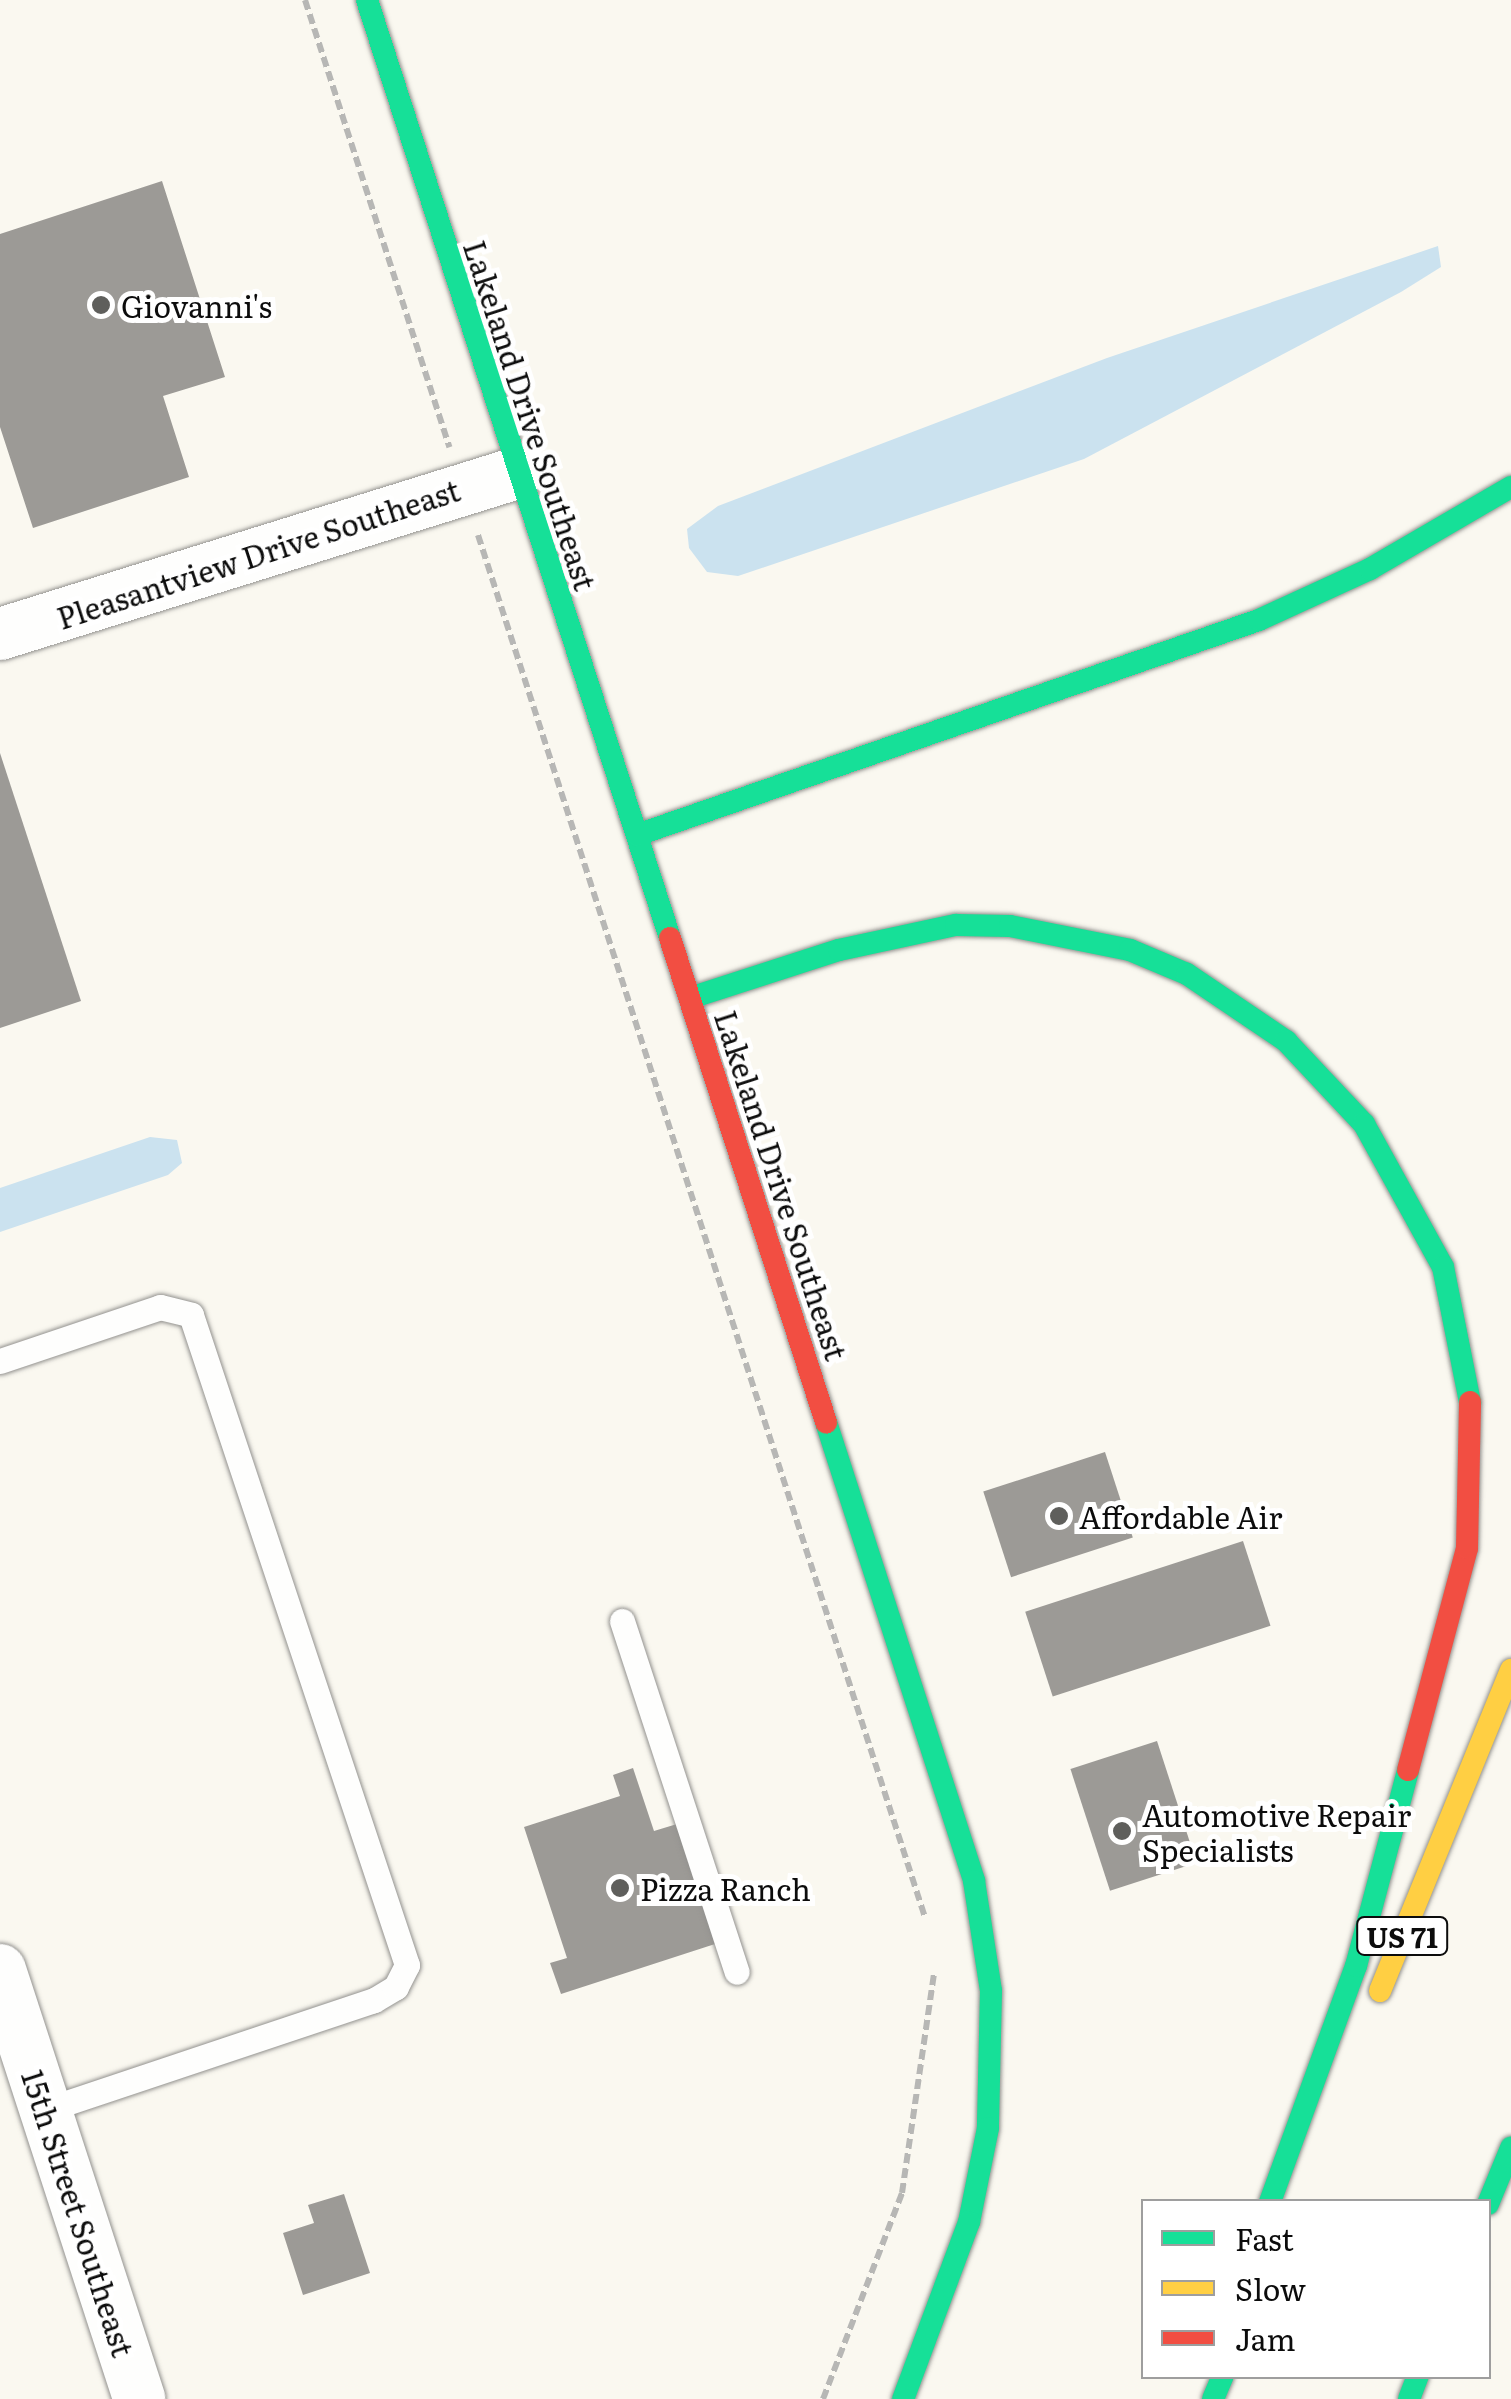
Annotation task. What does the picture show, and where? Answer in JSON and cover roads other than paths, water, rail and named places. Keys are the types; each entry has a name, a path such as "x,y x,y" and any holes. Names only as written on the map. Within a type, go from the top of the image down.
{"main road":[{"name":"Lakeland Drive Southeast","path":"367,0 517,473 960,1828 984,1931 992,2070 977,2192 903,2399"},
{"path":"637,835 1186,649 1370,569 1511,487"},
{"path":"690,998 840,950 956,925 1010,926 1130,950 1187,974 1286,1041 1364,1124 1420,1213 1443,1267 1470,1374 1474,1487 1466,1548 1356,1966 1271,2199"},
{"name":"US 71","path":"1369,2018 1511,1670"},
{"path":"1295,2199 1332,2110"},
{"path":"1490,2199 1511,2148"}],"street":[{"name":"Pleasantview Drive Southeast","path":"0,634 517,473"},
{"name":"15th Street Southeast","path":"0,1970 139,2399"}],"lane":[{"path":"0,1361 160,1307 190,1315 407,1965 396,1987 374,2000 46,2110"},
{"path":"622,1621 737,1972"}],"water":[{"path":"1438,246 1441,267 1401,292 1084,459 738,576 707,572 689,548 687,529 718,506 1107,358"},
{"path":"150,1137 177,1140 182,1163 168,1175 0,1232 0,1188"}],"place":[{"name":"Giovanni's","path":"101,305"},
{"name":"Affordable Air","path":"1059,1516"},
{"name":"Automotive Repair Specialists","path":"1122,1831"},
{"name":"Pizza Ranch","path":"620,1888"}]}
